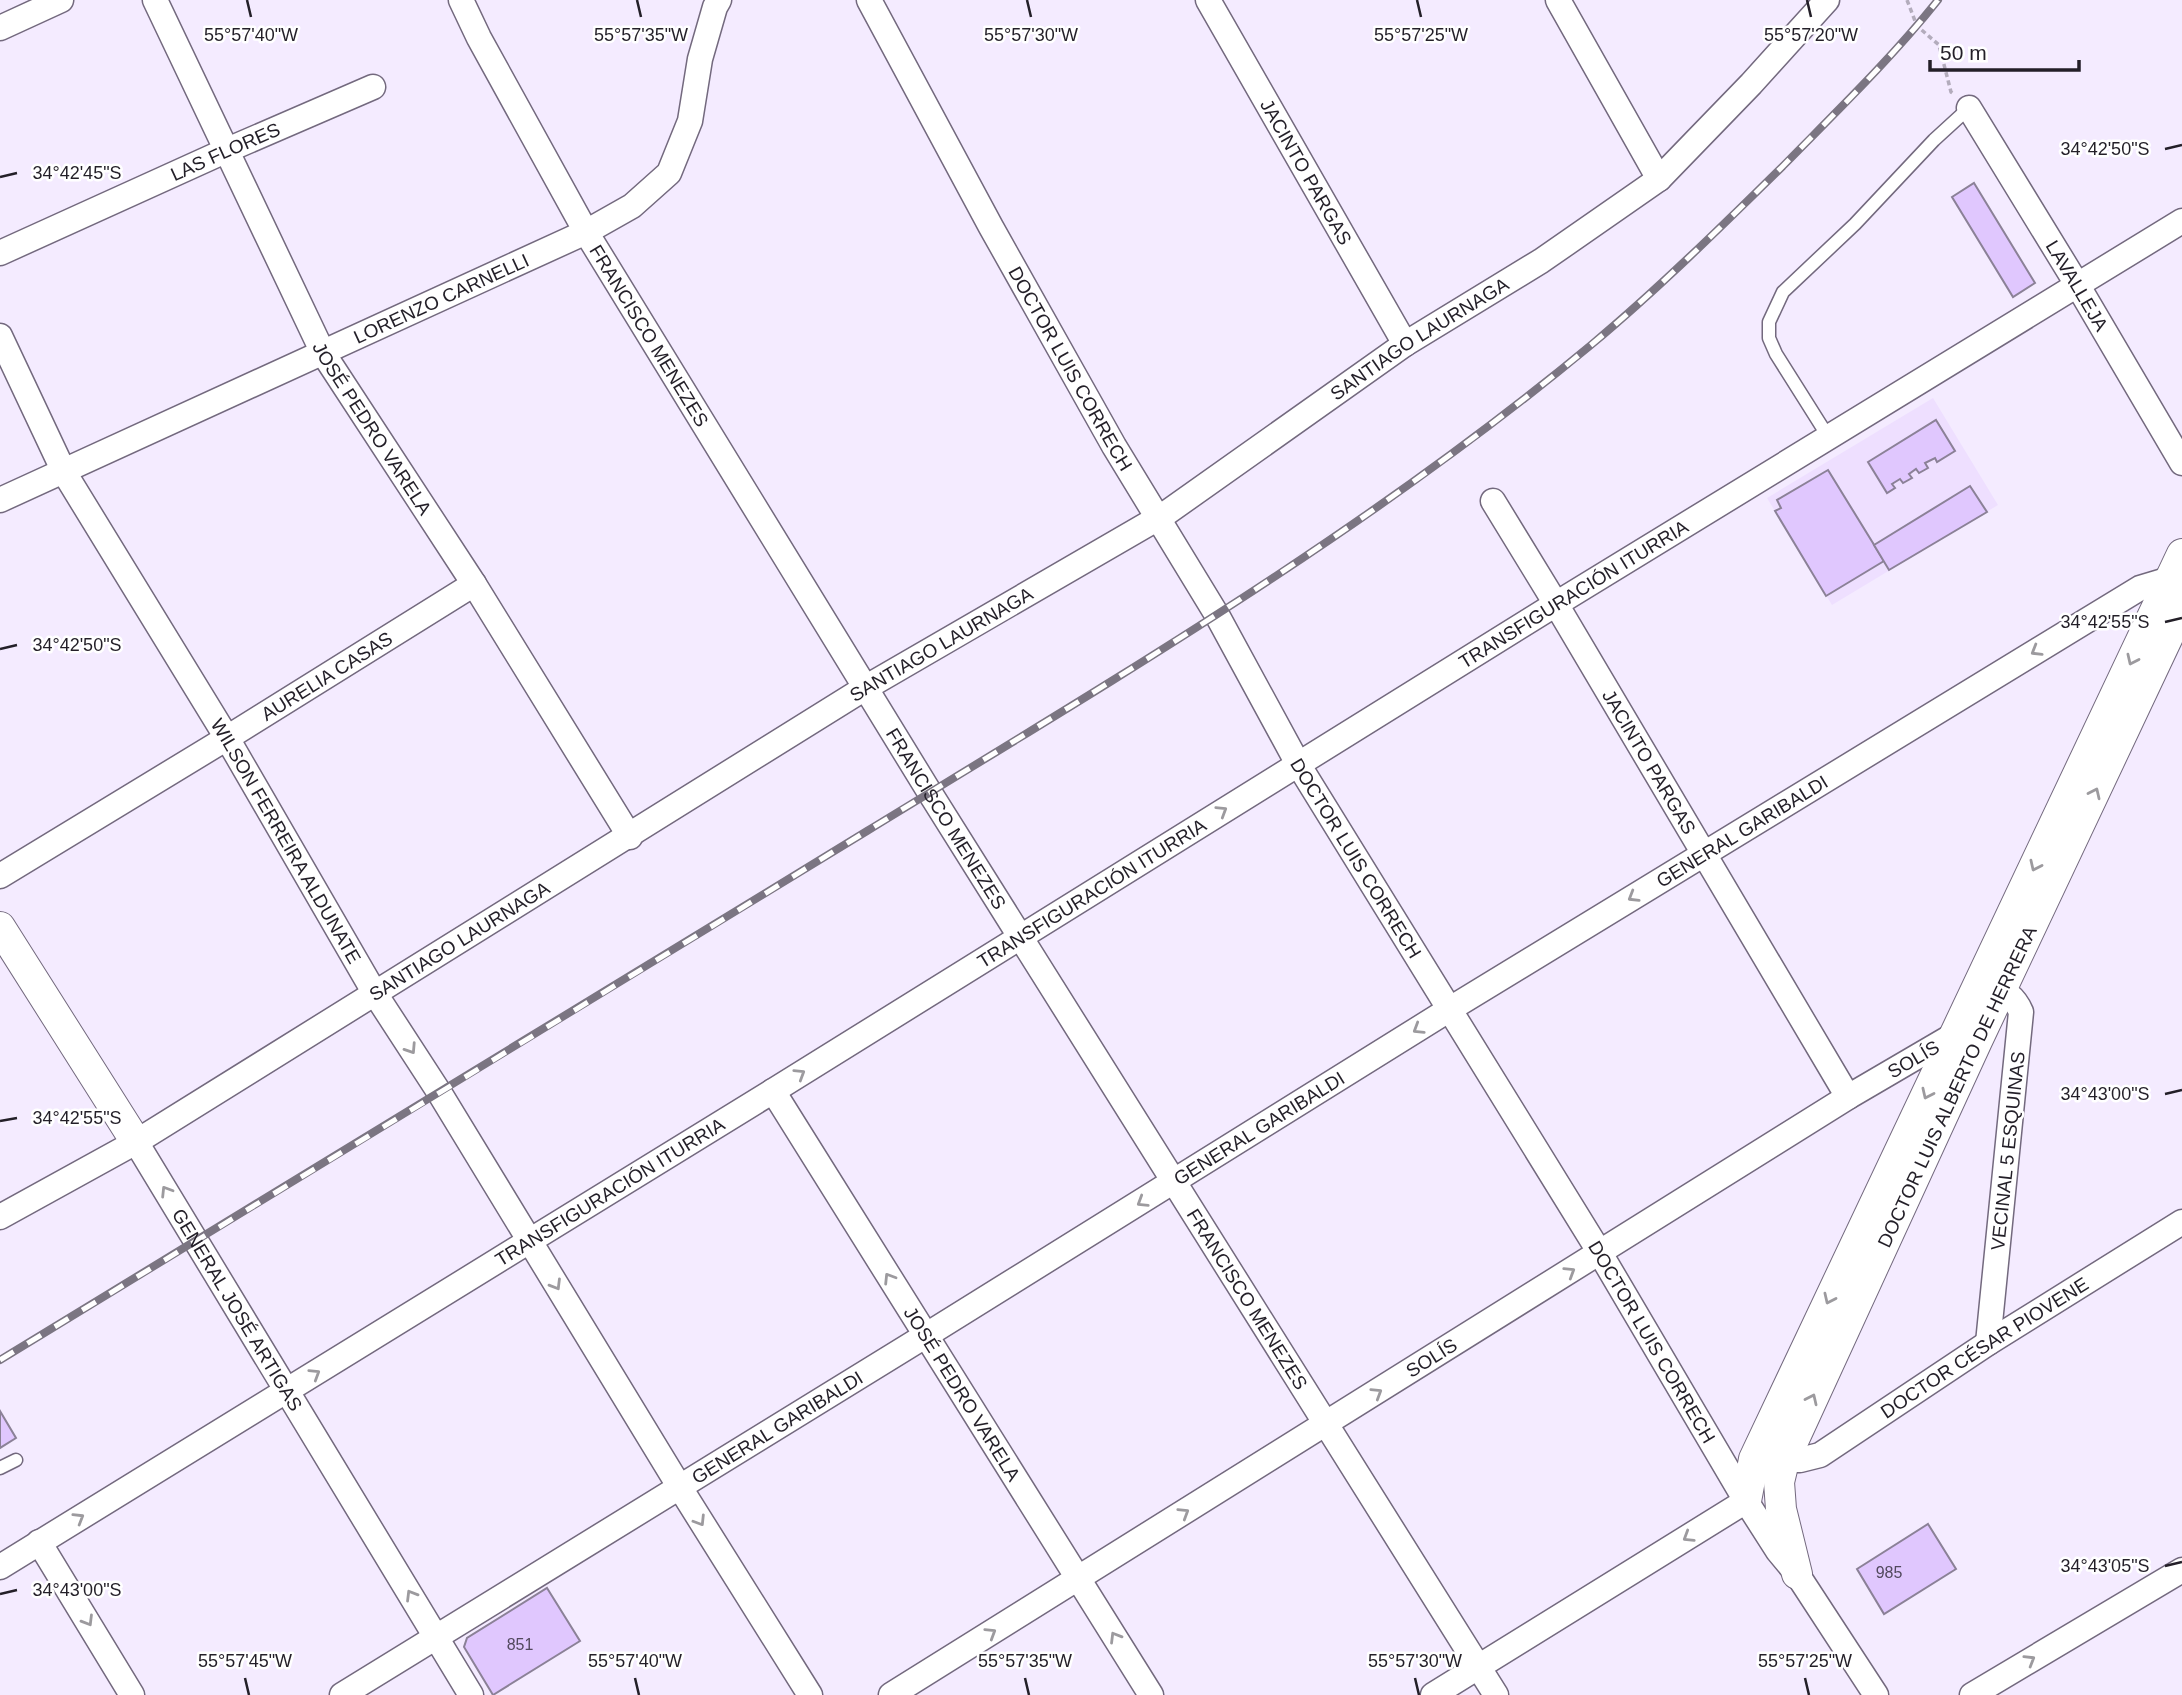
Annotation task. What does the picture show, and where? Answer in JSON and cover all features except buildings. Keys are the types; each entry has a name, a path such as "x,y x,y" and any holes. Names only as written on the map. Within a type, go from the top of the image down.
{"street":[{"path":"0,28 61,0"},
{"name":"JOSÉ PEDRO VARELA","path":"155,0 323,353 474,584 630,837"},
{"name":"FRANCISCO MENEZES","path":"461,0 479,38 586,232 1020,938 1496,1695"},
{"name":"LORENZO CARNELLI","path":"0,500 586,232 632,206 669,173 690,121 700,59 719,0"},
{"name":"DOCTOR LUIS CORRECH","path":"869,0 991,227 1114,446 1217,615 1298,764 1600,1253 1746,1501 1876,1695"},
{"name":"JACINTO PARGAS","path":"1208,0 1405,344"},
{"path":"1558,0 1659,179"},
{"name":"SANTIAGO LAURNAGA","path":"0,1216 136,1142 374,992 630,837 865,688 1158,519 1405,344 1541,261 1659,179 1828,0"},
{"name":"LAS FLORES","path":"0,253 373,87"},
{"name":"LAVALLEJA","path":"1969,108 2182,463"},
{"name":"TRANSFIGURACIÓN ITURRIA","path":"0,1567 774,1091 1556,604 2182,221"},
{"name":"WILSON FERREIRA ALDUNATE","path":"0,336 64,472 227,738 374,992 439,1092 810,1695"},
{"name":"JACINTO PARGAS","path":"1493,501 1848,1097"},
{"name":"GENERAL GARIBALDI","path":"342,1695 1703,854 2140,588 2178,572"},
{"name":"DOCTOR LUIS ALBERTO DE HERRERA","path":"1746,1501 1754,1459 1966,1038 2178,572"},
{"name":"AURELIA CASAS","path":"0,876 474,584"},
{"name":"DOCTOR LUIS ALBERTO DE HERRERA","path":"1991,985 2182,607"},
{"name":"GENERAL JOSÉ ARTIGAS","path":"0,927 136,1142 471,1695"},
{"name":"VECINAL 5 ESQUINAS","path":"1988,1343 2021,1012 2016,1000 1991,985"},
{"name":"DOCTOR LUIS ALBERTO DE HERRERA","path":"1797,1574 1781,1510 1779,1482 1784,1461 1966,1038"},
{"name":"SOLÍS","path":"891,1695 1848,1097 1966,1038"},
{"name":"JOSÉ PEDRO VARELA","path":"774,1091 1151,1695"},
{"name":"DOCTOR CÉSAR PIOVENE","path":"1754,1459 1784,1461 1820,1455 1988,1343 2182,1222"},
{"path":"1433,1695 1746,1501 1781,1510"},
{"path":"39,1542 132,1695"},
{"path":"1972,1695 2178,1580"}],"lane":[{"path":"1829,438 1776,355 1769,338 1769,323 1783,292 1856,224 1934,140 1969,108"},
{"path":"0,1468 16,1460"}],"path":[{"path":"1907,0 1917,26 1939,46 1951,92 1969,108"}],"shaded area":[{"path":"1933,398 1998,505 1832,605 1767,498"}],"railway":[{"path":"0,1360 1053,717 1238,601 1418,478 1506,413 1591,345 1665,280 1843,105 1938,0"}]}
